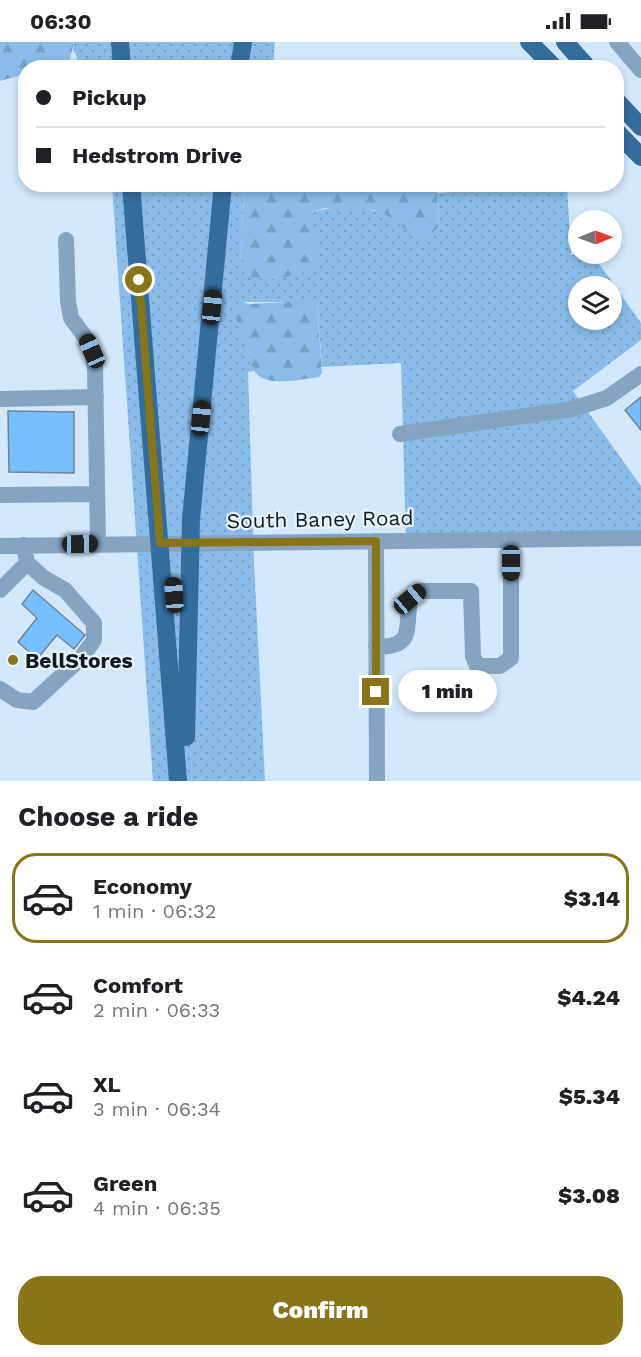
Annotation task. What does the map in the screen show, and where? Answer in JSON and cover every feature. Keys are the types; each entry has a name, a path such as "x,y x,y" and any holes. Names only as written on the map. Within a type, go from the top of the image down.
{"main road":[{"path":"120,42 121,60"},
{"path":"240,60 243,42"},
{"path":"529,42 547,60"},
{"path":"565,42 581,60"},
{"path":"624,108 640,123"},
{"path":"624,138 640,152"},
{"path":"132,192 178,781"},
{"path":"185,781 190,543 223,192"},
{"path":"160,543 168,557 172,571 179,666 186,722"}],"street":[{"path":"617,42 641,70"},
{"path":"624,132 640,123"},
{"path":"66,240 68,301 71,318 85,337 92,351 95,366 98,543"},
{"path":"400,434 572,409 607,399 641,374"},
{"path":"0,399 96,397"},
{"path":"0,495 98,494"},
{"name":"South Baney Road","path":"0,546 641,537"},
{"path":"376,647 391,647 400,644 407,635 410,599 420,591 471,591 473,656 477,666 501,666 511,658 511,539"},
{"path":"376,541 377,781"},
{"path":"0,689 17,700 33,702 81,658 94,640 94,623 65,590 44,578 27,563 24,545"},
{"path":"0,590 27,563"}],"green space":[{"path":"0,42 74,42 69,60 18,60 18,76 0,81"},
{"path":"74,42 275,42 274,60 77,60 73,51"},
{"path":"112,192 244,192 241,268 309,229 312,212 328,208 360,208 439,226 437,193 567,192 568,264 599,264 608,276 568,276 568,330 622,330 622,296 641,323 641,340 573,391 641,486 641,532 406,539 401,363 322,367 317,302 243,302 244,339 254,371 248,372 254,562 265,781 153,781"},
{"path":"244,192 437,193 439,226 428,237 419,239 385,214 374,210 324,208 312,212 310,219 311,229 317,238 314,270 280,278 261,279 246,275 241,268"},
{"path":"243,302 249,304 317,302 322,373 319,377 285,381 267,380 260,377 253,369 238,328 236,315 239,305"}],"building":[{"path":"641,397 641,430 625,410"},
{"path":"8,411 74,412 74,473 9,472"},
{"path":"33,590 85,635 74,649 57,635 37,659 18,642 37,618 22,604"}],"place":[{"name":"BellStores","path":"13,660"}],"route":[{"path":"139,280 160,543 376,541 376,692"}]}
